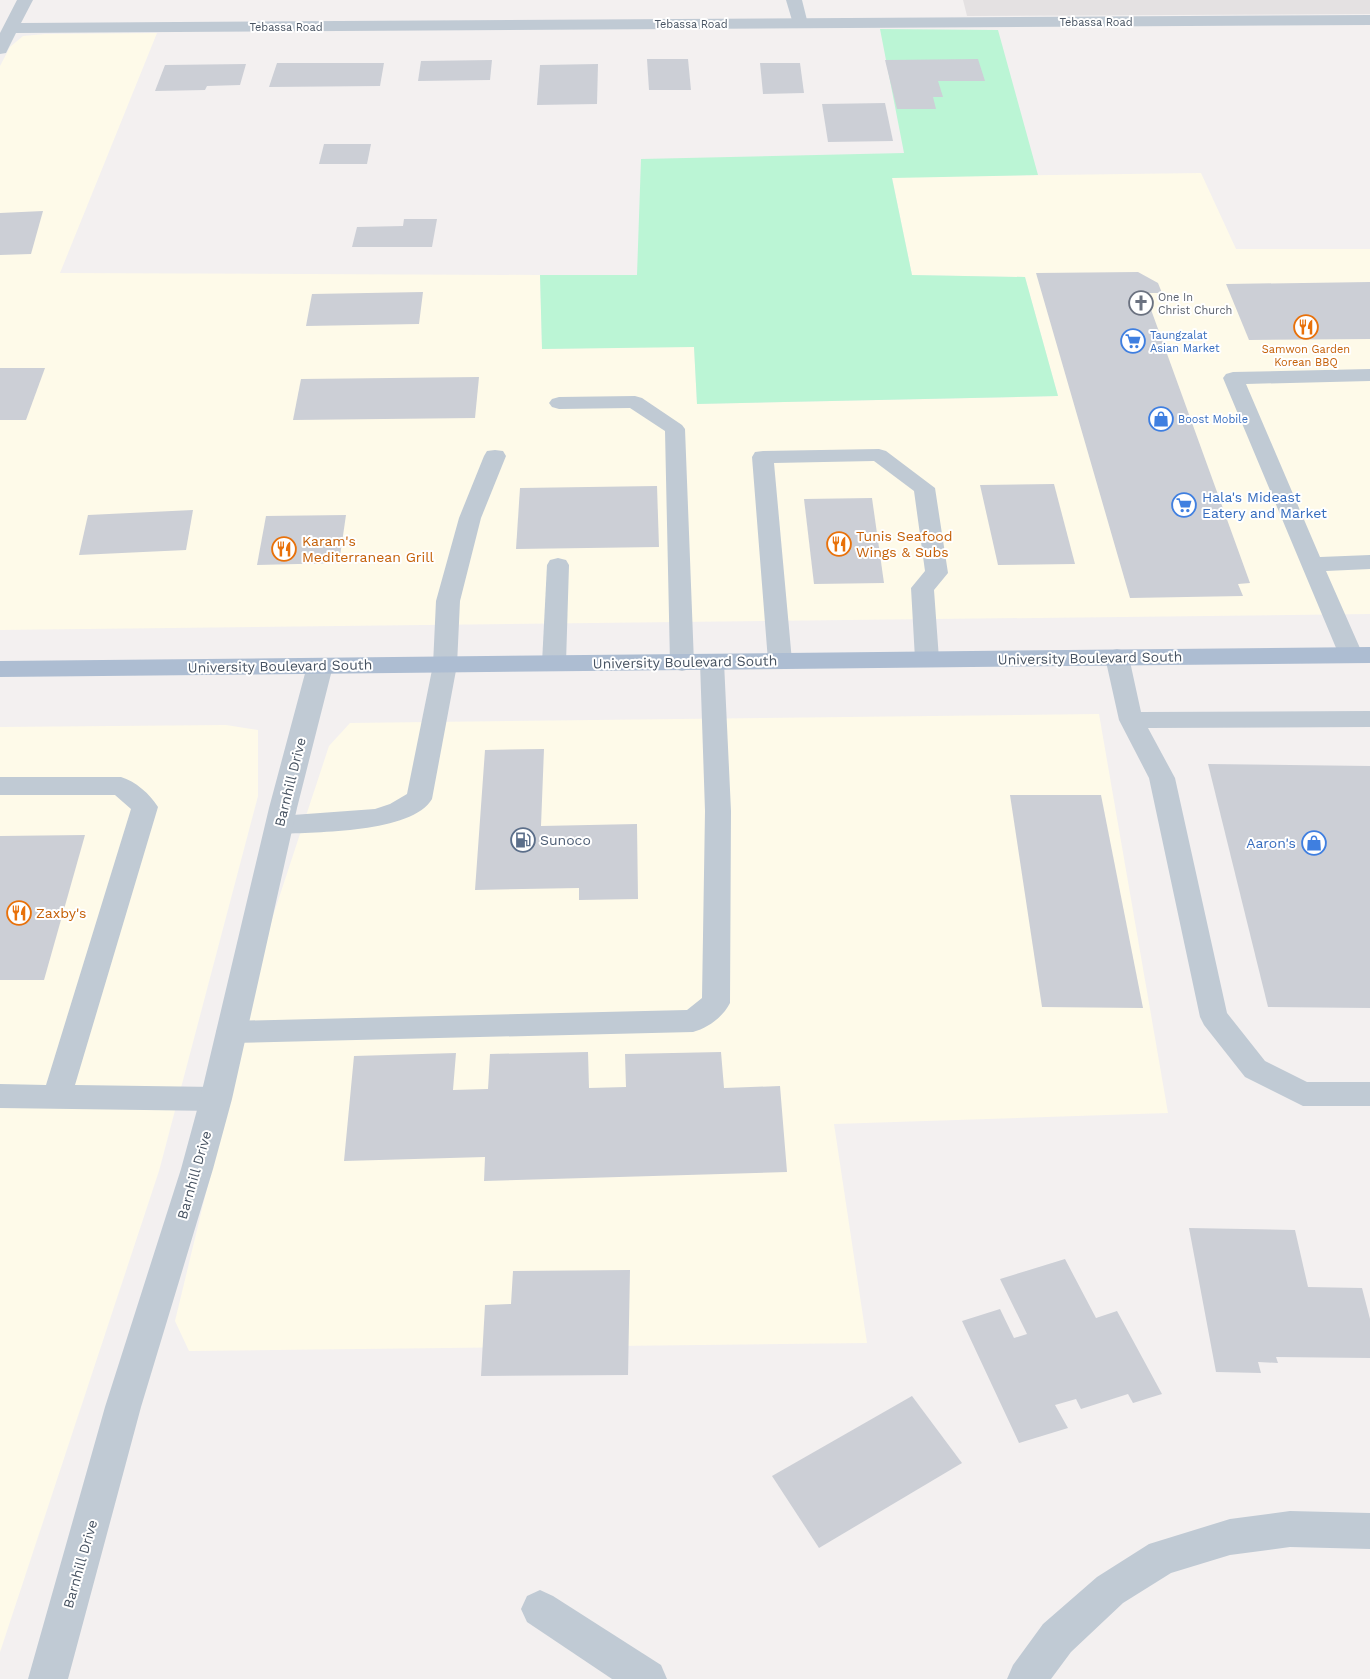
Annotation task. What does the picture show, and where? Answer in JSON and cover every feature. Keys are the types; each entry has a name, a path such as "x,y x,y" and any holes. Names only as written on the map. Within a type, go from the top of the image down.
{"main road":[{"name":"University Boulevard South","path":"1,673 320,666 1361,655"}],"street":[{"path":"0,49 25,0"},
{"name":"Tebassa Road","path":"11,28 1370,20"},
{"name":"Barnhill Drive","path":"48,1679 123,1407 197,1169 216,1099 279,825 320,666"},
{"path":"1027,1679 1057,1638 1110,1590 1162,1557 1230,1536 1290,1529 1370,1531"},
{"path":"540,1609 647,1679"}],"lane":[{"path":"794,0 800,24"},
{"path":"1361,655 1314,564 1233,378 1370,375"},
{"path":"559,403 635,402 675,430 682,663"},
{"path":"780,661 763,457 879,455 924,488 937,572 922,588 927,659"},
{"path":"279,825 375,818 399,811 418,799 445,665 448,601 470,518 495,456"},
{"path":"1314,564 1370,562"},
{"path":"554,663 558,564"},
{"path":"1117,657 1131,720 1162,778 1214,1017 1255,1069 1303,1094 1370,1094"},
{"path":"230,1032 693,1021 716,1003 718,811 712,662"},
{"path":"1131,720 1370,719"},
{"path":"0,786 121,786 145,807 57,1097"},
{"path":"0,1096 216,1099"}],"shaded area":[{"path":"963,0 1370,0 1370,14 967,16"},
{"path":"157,33 60,273 540,275 542,349 694,346 697,404 1058,396 1025,277 912,275 892,177 1201,173 1236,249 1370,249 1370,614 0,630 0,66 10,47 23,36 45,34"},
{"path":"1099,714 1168,1113 834,1124 867,1343 189,1351 175,1321 272,919 329,746 350,723"},
{"path":"226,725 258,730 258,796 159,1171 0,1652 0,727"}],"green space":[{"path":"880,29 998,30 1038,175 892,178 912,275 1025,277 1058,396 697,404 694,347 542,349 540,275 637,275 641,159 904,153"}],"building":[{"path":"647,59 688,59 691,90 649,90"},
{"path":"978,59 985,81 938,81 943,97 933,97 936,109 897,109 885,60"},
{"path":"492,60 490,80 418,81 421,61"},
{"path":"277,63 384,63 380,86 269,87"},
{"path":"760,63 800,63 804,93 763,94"},
{"path":"246,64 240,85 207,86 205,90 155,91 165,65"},
{"path":"598,64 597,104 537,105 540,65"},
{"path":"885,103 893,141 828,142 822,104"},
{"path":"324,144 371,144 367,164 319,164"},
{"path":"43,211 31,254 0,255 0,213"},
{"path":"404,219 437,219 432,247 352,247 357,227 403,226"},
{"path":"1138,272 1158,283 1162,293 1145,293 1250,583 1238,584 1243,596 1130,598 1036,273"},
{"path":"1370,282 1370,339 1249,340 1226,284"},
{"path":"423,292 419,324 306,326 312,294"},
{"path":"0,368 45,368 26,420 0,420"},
{"path":"479,377 475,418 293,420 301,379"},
{"path":"1054,484 1075,564 998,565 980,485"},
{"path":"657,486 659,547 516,549 520,488"},
{"path":"872,498 884,583 814,584 804,499"},
{"path":"193,510 186,550 79,555 88,515"},
{"path":"346,515 339,563 257,565 266,516"},
{"path":"544,749 541,826 637,824 638,899 579,900 579,888 475,890 485,750"},
{"path":"1208,764 1370,766 1370,1008 1268,1007"},
{"path":"1010,795 1101,795 1143,1008 1042,1007"},
{"path":"85,835 44,980 0,980 0,836"},
{"path":"588,1052 589,1088 626,1087 625,1054 721,1052 724,1088 780,1086 787,1172 484,1181 485,1157 344,1161 354,1056 456,1053 453,1090 488,1089 490,1054"},
{"path":"1189,1228 1295,1230 1308,1287 1362,1288 1370,1319 1370,1358 1276,1357 1278,1363 1258,1362 1261,1373 1216,1372"},
{"path":"1065,1259 1096,1318 1117,1311 1162,1394 1133,1403 1128,1394 1081,1409 1076,1399 1055,1405 1068,1428 1019,1443 962,1321 1000,1309 1014,1338 1027,1334 1000,1279"},
{"path":"630,1270 628,1375 481,1376 485,1305 511,1304 513,1271"},
{"path":"912,1396 962,1463 819,1548 772,1476"}],"place":[{"name":"One In Christ Church","path":"1141,303"},
{"name":"Samwon Garden Korean BBQ","path":"1306,327"},
{"name":"Taungzalat Asian Market","path":"1133,341"},
{"name":"Boost Mobile","path":"1161,419"},
{"name":"Hala's Mideast Eatery and Market","path":"1184,505"},
{"name":"Tunis Seafood Wings & Subs","path":"839,544"},
{"name":"Karam's Mediterranean Grill","path":"284,549"},
{"name":"Sunoco","path":"523,840"},
{"name":"Aaron's","path":"1314,843"},
{"name":"Zaxby's","path":"19,913"}]}
